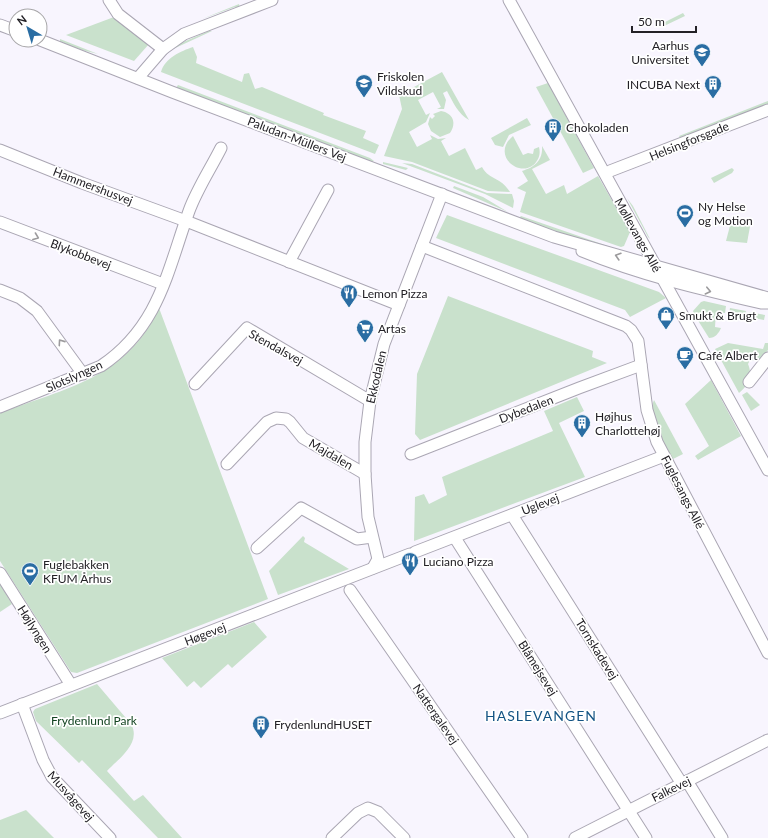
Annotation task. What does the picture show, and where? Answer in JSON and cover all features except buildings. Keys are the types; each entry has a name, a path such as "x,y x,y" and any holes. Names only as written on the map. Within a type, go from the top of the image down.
{"street":[{"path":"109,0 118,14 163,49"},
{"path":"138,78 163,49 184,34 253,4 272,0"},
{"name":"Møllevangs Allé","path":"509,0 768,457"},
{"name":"Møllevangs Allé","path":"515,0 610,171 663,274 768,470"},
{"name":"Paludan-Müllers Vej","path":"48,43 554,237 663,274 754,301 768,303"},
{"name":"Helsingforsgade","path":"610,171 768,110"},
{"path":"186,221 189,210 221,148"},
{"name":"Hammershusvej","path":"0,150 399,305"},
{"path":"289,262 328,190"},
{"name":"Ekkodalen","path":"373,568 378,559 372,536 368,510 365,474 365,442 370,401 384,344 442,194"},
{"name":"Slotslyngen","path":"2,406 83,374 115,356 136,336 151,312 186,221"},
{"name":"Blykobbevej","path":"0,222 163,284"},
{"name":"Fuglesangs Allé","path":"422,246 621,324 636,335 640,348 647,410 652,427 664,456 768,653"},
{"name":"Paludan-Müllers Vej","path":"663,274 768,298"},
{"path":"0,290 20,298 37,311 83,374"},
{"name":"Stendalsvej","path":"195,384 247,328 370,401"},
{"path":"749,382 768,358"},
{"name":"Dybedalen","path":"411,454 641,365"},
{"path":"0,395 2,406"},
{"name":"Majdalen","path":"227,464 267,422 271,419 280,418 290,422 303,438 365,474"},
{"name":"Uglevej","path":"413,553 664,456"},
{"path":"257,548 300,508 357,539 372,536"},
{"name":"Tornskadevej","path":"512,515 684,782 722,838"},
{"name":"Blåmejsevej","path":"455,538 646,838"},
{"name":"Høgevej","path":"0,713 413,553"},
{"name":"Højlyngen","path":"0,573 71,685"},
{"name":"Nattergalevej","path":"350,590 522,838"},
{"name":"Musvågevej","path":"22,704 43,760 52,777 110,838"},
{"name":"Falkevej","path":"575,838 768,740"},
{"path":"332,838 358,813 368,808 378,812 404,838"}],"green space":[{"path":"239,4 240,8 235,7 202,19"},
{"path":"683,13 685,16 664,26 663,23"},
{"path":"114,17 149,44 134,61 66,35"},
{"path":"212,31 171,50 181,43"},
{"path":"60,39 98,54 60,42"},
{"path":"193,47 197,57 196,63 242,82 244,74 249,73 255,89 262,87 324,113 323,115 366,131 363,138 379,145 375,154 161,72 163,67 170,59"},
{"path":"442,72 469,120 459,111 447,91 443,93 446,100 444,109 437,109 441,107 433,92 418,100 426,115 430,113 426,122 409,132 417,147 432,139 430,135 438,139 446,138 441,141 449,156 465,148 476,170 482,167 488,175 503,183 510,192 488,191 412,162 384,156 402,109 399,95"},
{"path":"548,83 594,168 583,173 536,87"},
{"path":"178,85 370,158 374,161 371,162 362,159 176,88"},
{"path":"768,101 768,104 680,138 679,136"},
{"path":"441,111 451,116 453,119 453,126 450,133 440,137 431,131 428,124 430,117 432,119 435,116 433,114"},
{"path":"527,118 531,125 509,135 503,147 495,145 491,138"},
{"path":"513,136 523,155 528,153 533,154 534,149 539,147 539,158 532,166 518,168 507,159 505,152 506,144"},
{"path":"542,146 550,160 532,169 546,194 564,185 567,194 598,176 630,232 624,246 621,247 520,212 526,192 517,188 528,181 522,171 534,165 540,159"},
{"path":"383,162 408,168 406,170 383,164"},
{"path":"402,163 412,164 487,193 512,194 514,201 513,208 485,194"},
{"path":"732,168 734,170 732,173 714,183 711,178"},
{"path":"454,186 483,197 508,212 453,188"},
{"path":"627,198 633,206 650,239 648,237"},
{"path":"447,215 659,292 666,298 630,317 625,310 436,238"},
{"path":"521,216 628,253 552,231 519,218"},
{"path":"732,218 751,221 747,243 726,241"},
{"path":"448,296 593,351 592,357 607,363 420,440 415,434 417,374"},
{"path":"704,301 726,306 725,313 716,312 715,327 721,328 716,335 711,338 709,338 693,311 701,302"},
{"path":"159,308 268,599 77,673 71,672 0,561 0,413 71,387 112,365 130,350 146,332"},
{"path":"730,308 746,311 744,317 729,314"},
{"path":"749,312 765,315 764,320 748,317"},
{"path":"728,343 763,349 765,343 768,343 768,350 759,361 750,360 748,364 750,376 748,383 739,393 715,349"},
{"path":"711,380 741,436 698,460 695,456 709,446 685,404"},
{"path":"747,392 760,405 751,411 742,395"},
{"path":"577,397 584,411 559,423 585,477 414,541 415,497 424,494 429,504 447,495 442,477 553,431 544,411"},
{"path":"654,400 683,454 673,459 655,422 653,413"},
{"path":"303,536 305,538 304,542 349,569 278,595 269,571"},
{"path":"0,584 12,604 0,612"},
{"path":"254,622 267,637 232,668 228,664 201,688 194,681 187,687 162,658"},
{"name":"Frydenlund Park","path":"97,684 131,724 134,731 131,744 127,750 107,771 134,801 143,795 182,838 158,838 82,760 79,763 36,721 33,712 35,709"},
{"path":"26,810 54,838 0,838 0,820"}],"place":[{"name":"Aarhus Universitet","path":"702,67"},
{"name":"Friskolen Vildskud","path":"364,98"},
{"name":"INCUBA Next","path":"713,99"},
{"name":"Chokoladen","path":"553,142"},
{"name":"Ny Helse og Motion","path":"685,228"},
{"name":"Lemon Pizza","path":"349,308"},
{"name":"Smukt & Brugt","path":"666,330"},
{"name":"Artas","path":"365,343"},
{"name":"Café Albert","path":"685,370"},
{"name":"Højhus Charlottehøj","path":"582,438"},
{"name":"Luciano Pizza","path":"410,576"},
{"name":"Fuglebakken KFUM Århus","path":"30,586"},
{"name":"FrydenlundHUSET","path":"261,739"}],"district":[{"name":"HASLEVANGEN","path":"541,715"}]}
